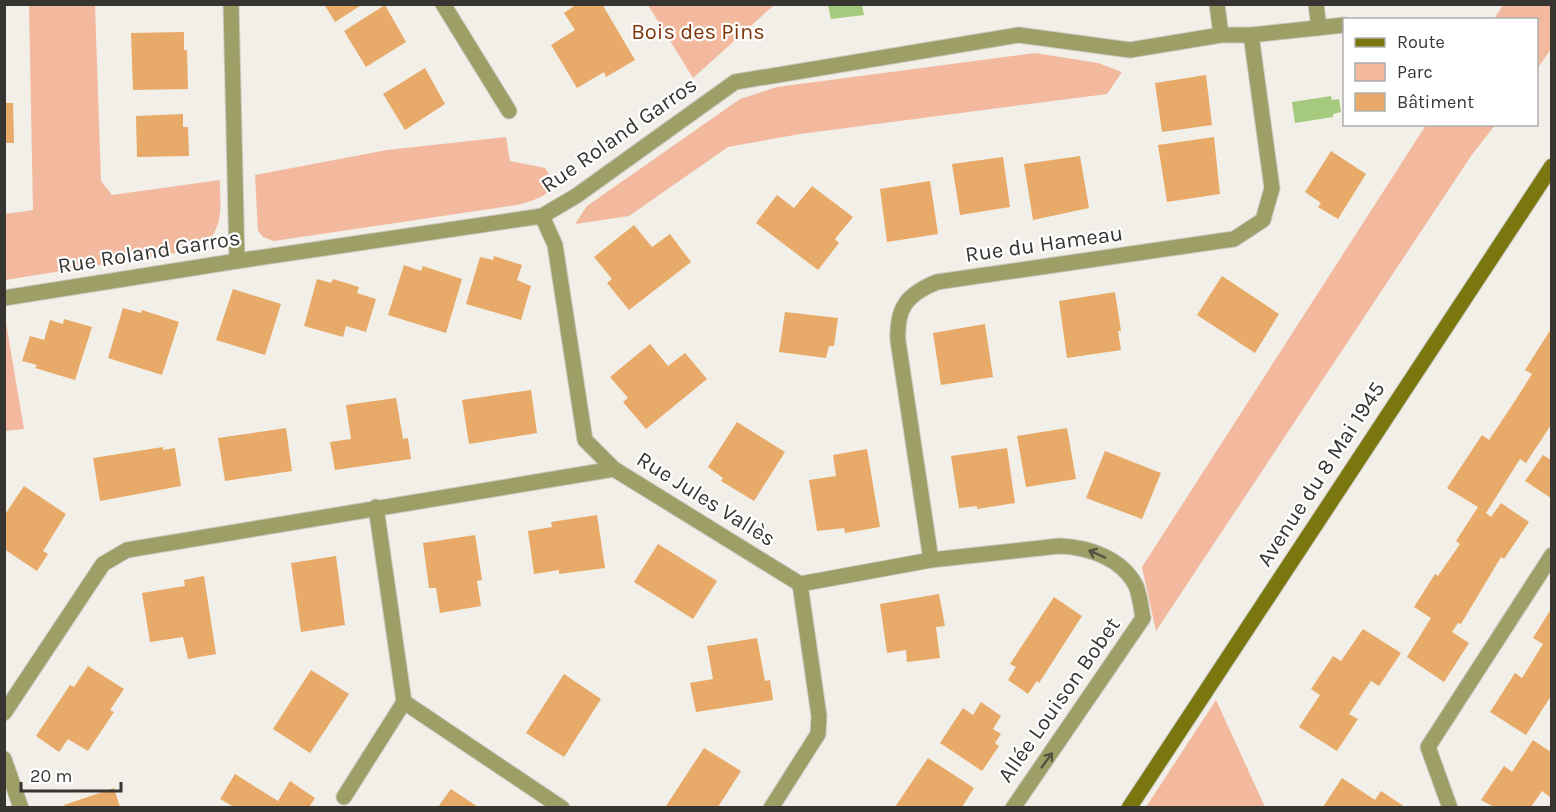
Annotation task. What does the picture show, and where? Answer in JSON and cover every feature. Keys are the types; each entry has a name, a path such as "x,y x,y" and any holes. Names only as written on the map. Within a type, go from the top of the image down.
{"main road":[{"name":"Avenue du 8 Mai 1945","path":"1128,807 1551,166"}],"street":[{"path":"231,4 237,261"},
{"path":"443,4 509,111"},
{"path":"1217,4 1221,35"},
{"path":"1316,4 1318,28"},
{"name":"Rue Roland Garros","path":"4,298 542,216 576,196 735,82 1019,34 1130,50 1221,35 1251,35 1343,25"},
{"name":"Rue du Hameau","path":"931,560 898,341 897,326 903,307 919,289 936,282 1234,239 1249,231 1263,219 1272,188 1251,35"},
{"name":"Rue Jules Vallès","path":"542,216 555,245 585,440 614,469 800,584"},
{"path":"4,713 103,564 127,550 614,469"},
{"path":"344,797 404,702 376,507"},
{"name":"Allée Louison Bobet","path":"931,560 1077,546 1112,561 1126,572 1138,592 1143,618 1013,807"},
{"path":"1450,807 1428,747 1551,555"},
{"path":"771,807 818,734 819,717 800,584 931,560"},
{"path":"404,702 562,807"},
{"path":"4,759 21,807"}],"green space":[{"path":"29,5 95,5 101,181 112,195 220,180 220,209 217,226 200,249 5,280 5,214 33,210"},
{"name":"Bois des Pins","path":"648,5 774,5 693,78"},
{"path":"1503,5 1551,5 1551,49 1538,68 1538,18 1495,18"},
{"path":"1035,53 1098,63 1122,72 1107,94 800,134 728,147 629,216 575,224 587,206 740,99 777,87"},
{"path":"1425,126 1494,126 1471,156 1156,631 1142,567"},
{"path":"506,137 510,161 545,168 550,177 550,190 539,198 517,205 274,241 263,237 258,231 255,175 387,150"},
{"path":"5,317 24,429 4,431"},
{"path":"1216,700 1265,807 1146,807"}],"shaded area":[{"path":"828,5 862,5 864,15 831,19"},
{"path":"1331,96 1332,100 1339,99 1341,112 1333,114 1333,117 1295,123 1292,102"}],"building":[{"path":"324,4 363,4 335,22"},
{"path":"577,4 602,4 635,60 606,77 604,72 577,88 551,45 575,30 564,13"},
{"path":"385,5 406,42 366,67 344,31"},
{"path":"184,32 188,89 133,90 131,33"},
{"path":"425,68 445,104 405,130 383,94"},
{"path":"1206,75 1212,125 1162,132 1155,83"},
{"path":"4,103 13,103 14,143 4,143"},
{"path":"183,114 183,127 188,127 189,156 137,157 136,116"},
{"path":"1214,137 1220,194 1167,202 1158,145"},
{"path":"1331,151 1366,174 1338,219 1318,207 1321,203 1305,192"},
{"path":"1080,156 1089,208 1033,220 1024,164"},
{"path":"1003,157 1010,207 960,215 952,164"},
{"path":"930,181 938,234 887,242 880,189"},
{"path":"812,186 853,217 835,239 839,243 818,270 756,223 777,195 794,208"},
{"path":"634,225 652,247 670,234 691,262 629,310 607,283 612,279 594,257"},
{"path":"494,256 522,265 517,280 531,286 521,320 466,304 480,257 493,260"},
{"path":"404,265 421,271 423,266 462,279 446,333 388,315"},
{"path":"1222,276 1279,314 1255,353 1197,315"},
{"path":"317,279 331,283 333,279 359,287 357,293 376,299 366,332 346,326 343,337 304,326"},
{"path":"233,289 281,304 265,355 216,340"},
{"path":"1115,292 1121,331 1118,331 1121,350 1067,358 1059,301"},
{"path":"123,308 141,313 142,310 179,322 162,375 108,358"},
{"path":"785,312 838,318 834,346 829,346 826,358 779,352"},
{"path":"64,319 92,327 75,380 35,368 37,365 22,361 30,336 44,340 50,320 63,324"},
{"path":"985,324 993,377 941,385 933,333"},
{"path":"1551,329 1551,425 1526,463 1520,459 1486,513 1491,517 1501,503 1529,522 1504,559 1501,557 1461,624 1458,623 1452,632 1469,643 1444,682 1407,657 1431,618 1414,607 1435,574 1438,576 1460,544 1456,541 1478,507 1447,488 1482,435 1489,440 1511,407 1532,374 1525,370"},
{"path":"650,344 668,366 685,353 707,379 646,429 623,402 628,398 610,377"},
{"path":"531,390 537,433 469,444 462,400"},
{"path":"396,398 403,439 408,438 411,459 335,470 330,442 351,439 346,405"},
{"path":"737,422 785,452 754,501 721,481 723,478 708,467"},
{"path":"286,428 292,471 225,481 218,438"},
{"path":"1067,428 1076,479 1026,487 1017,436"},
{"path":"163,447 163,450 175,448 181,486 100,501 93,458"},
{"path":"1007,448 1015,503 977,509 977,506 959,508 951,456"},
{"path":"867,449 880,527 845,533 844,528 817,531 809,480 836,476 833,455"},
{"path":"1105,451 1161,473 1142,519 1086,498"},
{"path":"1543,455 1551,460 1551,498 1525,481"},
{"path":"24,486 66,514 43,551 48,554 37,571 4,549 4,516"},
{"path":"597,515 605,568 559,574 559,570 534,574 528,531 552,527 551,522"},
{"path":"475,535 482,580 477,581 481,606 440,613 436,588 429,588 423,543"},
{"path":"658,544 717,581 693,619 634,582"},
{"path":"336,556 345,625 301,632 291,563"},
{"path":"204,576 216,654 188,659 183,637 150,642 142,593 185,586 184,580"},
{"path":"939,594 945,626 936,627 940,658 907,662 906,650 887,653 880,604"},
{"path":"1054,597 1082,616 1039,683 1037,681 1028,694 1008,680 1016,667 1010,664"},
{"path":"1551,609 1551,696 1526,735 1490,712 1515,673 1522,678 1543,644 1533,638"},
{"path":"1363,629 1401,653 1379,686 1371,681 1349,714 1358,719 1337,751 1299,727 1320,695 1311,689 1333,656 1341,661"},
{"path":"757,638 765,681 770,680 773,700 696,712 690,683 713,679 707,646"},
{"path":"88,666 124,689 110,710 114,712 88,751 68,739 59,752 36,736 70,685 74,687"},
{"path":"311,670 349,694 310,753 273,729"},
{"path":"564,674 601,699 564,757 526,733"},
{"path":"981,702 1001,716 993,729 1001,734 995,743 999,746 982,771 940,743 963,708 973,715"},
{"path":"1533,740 1551,752 1550,797 1542,791 1531,807 1494,807 1481,800 1504,766 1512,772"},
{"path":"704,748 741,771 718,807 666,806"},
{"path":"928,758 974,788 962,807 895,807"},
{"path":"235,774 278,801 290,781 315,798 309,807 234,807 220,799"},
{"path":"1342,778 1375,800 1381,791 1405,807 1323,807"},
{"path":"114,788 120,807 65,807 64,805"},
{"path":"451,789 478,807 438,807"}]}
